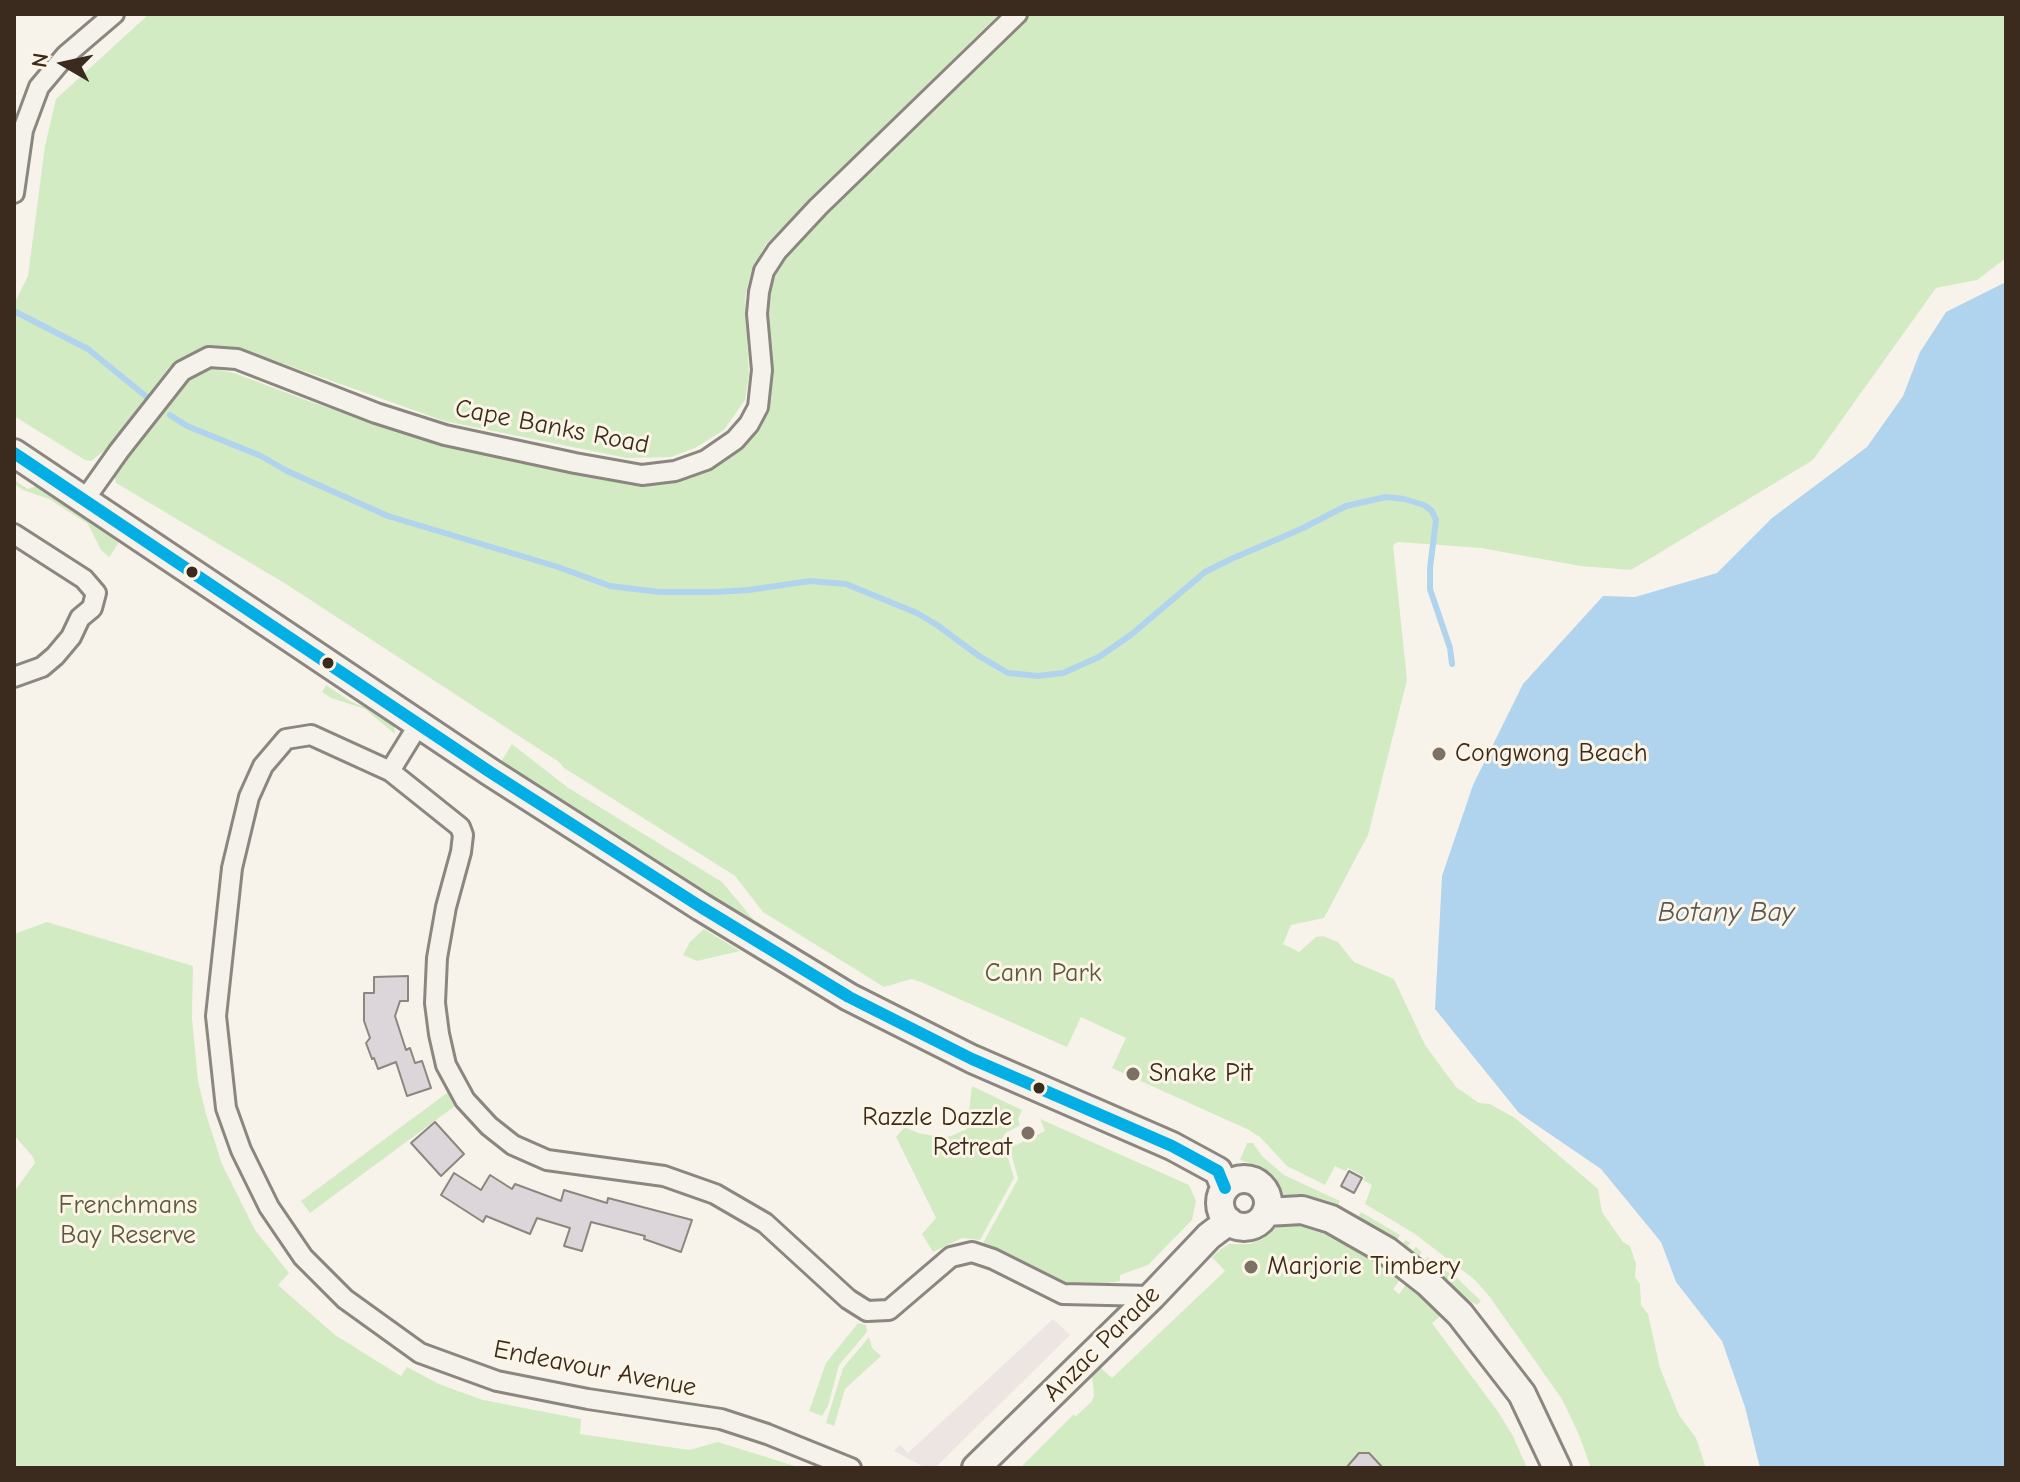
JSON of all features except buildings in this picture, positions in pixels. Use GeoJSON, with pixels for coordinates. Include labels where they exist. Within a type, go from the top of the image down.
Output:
{"type":"FeatureCollection","features":[{"type":"Feature","properties":{"kind":"main road"},"geometry":{"type":"LineString","coordinates":[[14,453],[635,865],[849,997],[972,1059],[1172,1146],[1218,1171],[1225,1188]]}},
{"type":"Feature","properties":{"kind":"main road"},"geometry":{"type":"LineString","coordinates":[[1237,1179],[1256,1182],[1266,1193],[1266,1212],[1260,1221],[1250,1226],[1239,1226],[1229,1221],[1220,1205],[1225,1188],[1237,1179]]}},
{"type":"Feature","properties":{"kind":"main road"},"geometry":{"type":"LineString","coordinates":[[1266,1212],[1307,1211],[1347,1226],[1387,1251],[1449,1301],[1522,1394],[1557,1468]]}},
{"type":"Feature","properties":{"kind":"main road","name":"Anzac Parade"},"geometry":{"type":"LineString","coordinates":[[976,1468],[1209,1236],[1229,1221]]}},
{"type":"Feature","properties":{"kind":"street"},"geometry":{"type":"LineString","coordinates":[[14,193],[23,130],[39,87],[66,55],[114,14]]}},
{"type":"Feature","properties":{"kind":"street","name":"Cape Banks Road"},"geometry":{"type":"LineString","coordinates":[[85,499],[182,371],[209,357],[237,359],[376,413],[445,435],[575,463],[642,475],[675,471],[706,460],[735,440],[758,407],[762,370],[757,314],[759,292],[764,271],[777,251],[818,207],[1017,14]]}},
{"type":"Feature","properties":{"kind":"street"},"geometry":{"type":"LineString","coordinates":[[14,534],[84,579],[96,593],[92,608],[80,618],[71,637],[55,656],[42,667],[14,677]]}},
{"type":"Feature","properties":{"kind":"street"},"geometry":{"type":"LineString","coordinates":[[390,771],[419,724]]}},
{"type":"Feature","properties":{"kind":"street","name":"Endeavour Avenue"},"geometry":{"type":"LineString","coordinates":[[851,1468],[721,1419],[588,1399],[497,1381],[420,1353],[345,1299],[303,1257],[269,1207],[241,1150],[226,1108],[216,1016],[232,868],[249,797],[263,766],[286,739],[311,735],[390,771],[455,821],[463,835],[437,958],[435,988],[439,1034],[446,1065],[465,1100],[489,1126],[513,1145],[547,1160],[664,1176],[715,1194],[765,1223],[848,1299],[867,1311],[889,1310],[942,1264],[964,1252],[981,1254],[1063,1294],[1152,1296]]}},
{"type":"Feature","properties":{"kind":"shaded area"},"geometry":{"type":"Polygon","coordinates":[[[1053,1319],[1070,1335],[935,1468],[926,1468],[894,1451],[900,1445],[908,1453],[1053,1319]]]}},
{"type":"Feature","properties":{"kind":"green space"},"geometry":{"type":"Polygon","coordinates":[[[149,14],[999,14],[766,244],[751,272],[745,298],[749,374],[745,400],[724,430],[695,448],[671,457],[627,458],[444,421],[245,350],[217,346],[204,348],[169,367],[108,448],[91,461],[14,416],[14,304],[28,276],[45,146],[56,99],[149,14]]]}},
{"type":"Feature","properties":{"kind":"green space","name":"Cann Park"},"geometry":{"type":"Polygon","coordinates":[[[1029,14],[2006,14],[2006,258],[1977,280],[1936,288],[1813,460],[1631,570],[1580,566],[1481,548],[1398,542],[1393,545],[1407,680],[1368,835],[1324,918],[1291,925],[1283,944],[1299,952],[1316,937],[1323,936],[1338,942],[1354,962],[1394,979],[1425,1045],[1456,1087],[1479,1103],[1490,1104],[1515,1118],[1598,1189],[1602,1212],[1623,1242],[1630,1246],[1636,1264],[1635,1277],[1640,1284],[1641,1305],[1648,1314],[1660,1368],[1679,1415],[1696,1438],[1706,1468],[1591,1468],[1562,1399],[1489,1296],[1475,1280],[1415,1234],[1365,1204],[1372,1185],[1363,1180],[1365,1177],[1348,1168],[1345,1171],[1335,1166],[1325,1185],[1287,1166],[1260,1137],[1249,1130],[1112,1068],[1126,1038],[1081,1017],[1067,1047],[921,982],[911,979],[884,987],[763,912],[735,876],[564,768],[286,584],[116,483],[114,475],[184,381],[208,368],[234,373],[427,440],[635,483],[681,480],[710,468],[743,443],[769,384],[767,296],[773,274],[786,252],[1029,14]]]}},
{"type":"Feature","properties":{"kind":"green space"},"geometry":{"type":"Polygon","coordinates":[[[14,480],[28,489],[37,486],[119,542],[110,556],[101,550],[88,524],[49,499],[23,490],[14,484],[14,480]]]}},
{"type":"Feature","properties":{"kind":"green space"},"geometry":{"type":"Polygon","coordinates":[[[326,685],[350,701],[388,717],[394,724],[395,734],[365,709],[322,692],[326,685]]]}},
{"type":"Feature","properties":{"kind":"green space"},"geometry":{"type":"Polygon","coordinates":[[[512,744],[567,787],[722,882],[753,919],[861,987],[858,990],[499,765],[512,744]]]}},
{"type":"Feature","properties":{"kind":"green space","name":"Frenchmans Bay Reserve"},"geometry":{"type":"Polygon","coordinates":[[[47,922],[193,966],[192,1018],[198,1081],[222,1164],[255,1230],[289,1273],[278,1285],[335,1335],[401,1376],[407,1367],[439,1384],[483,1400],[581,1419],[580,1434],[689,1450],[718,1442],[801,1468],[14,1468],[14,1192],[35,1163],[14,1135],[14,934],[47,922]]]}},
{"type":"Feature","properties":{"kind":"green space"},"geometry":{"type":"Polygon","coordinates":[[[704,929],[740,951],[697,961],[683,955],[690,942],[704,929]]]}},
{"type":"Feature","properties":{"kind":"green space"},"geometry":{"type":"Polygon","coordinates":[[[972,1086],[1022,1110],[1018,1119],[1020,1125],[1002,1138],[1014,1178],[980,1240],[962,1238],[933,1252],[922,1234],[936,1218],[896,1137],[905,1127],[940,1137],[967,1129],[972,1086]]]}},
{"type":"Feature","properties":{"kind":"green space"},"geometry":{"type":"Polygon","coordinates":[[[451,1090],[459,1103],[310,1213],[301,1201],[451,1090]]]}},
{"type":"Feature","properties":{"kind":"green space"},"geometry":{"type":"Polygon","coordinates":[[[1040,1119],[1189,1185],[1196,1201],[1192,1220],[1148,1265],[1120,1275],[1120,1281],[1090,1286],[1062,1284],[982,1245],[1018,1179],[1007,1137],[1010,1134],[1016,1145],[1045,1131],[1040,1119]]]}},
{"type":"Feature","properties":{"kind":"green space"},"geometry":{"type":"Polygon","coordinates":[[[1247,1143],[1253,1143],[1262,1156],[1284,1175],[1340,1201],[1334,1213],[1286,1201],[1273,1175],[1257,1165],[1240,1160],[1247,1143]]]}},
{"type":"Feature","properties":{"kind":"green space"},"geometry":{"type":"Polygon","coordinates":[[[1361,1212],[1400,1235],[1398,1239],[1403,1243],[1406,1240],[1413,1250],[1416,1247],[1422,1252],[1414,1262],[1355,1223],[1361,1212]]]}},
{"type":"Feature","properties":{"kind":"green space"},"geometry":{"type":"Polygon","coordinates":[[[1299,1217],[1406,1272],[1393,1289],[1399,1294],[1412,1277],[1447,1310],[1432,1323],[1499,1413],[1527,1468],[1020,1468],[1074,1414],[1075,1417],[1091,1402],[1094,1396],[1092,1375],[1100,1367],[1112,1378],[1225,1271],[1212,1257],[1229,1244],[1250,1244],[1261,1240],[1282,1223],[1299,1217]]]}},
{"type":"Feature","properties":{"kind":"green space"},"geometry":{"type":"Polygon","coordinates":[[[1428,1257],[1432,1260],[1430,1264],[1457,1278],[1481,1301],[1477,1305],[1437,1282],[1420,1266],[1428,1257]]]}},
{"type":"Feature","properties":{"kind":"green space"},"geometry":{"type":"Polygon","coordinates":[[[858,1323],[866,1325],[867,1332],[839,1365],[828,1406],[822,1416],[809,1411],[826,1363],[858,1323]]]}},
{"type":"Feature","properties":{"kind":"green space"},"geometry":{"type":"Polygon","coordinates":[[[869,1337],[872,1348],[881,1356],[845,1389],[834,1426],[826,1423],[843,1368],[869,1337]]]}},
{"type":"Feature","properties":{"kind":"water","name":"Botany Bay"},"geometry":{"type":"Polygon","coordinates":[[[2006,282],[2006,1468],[1760,1468],[1745,1407],[1722,1341],[1676,1282],[1661,1242],[1601,1169],[1519,1113],[1435,1009],[1442,876],[1473,785],[1523,684],[1603,596],[1635,597],[1717,573],[1772,518],[1867,447],[1903,396],[1920,352],[1946,312],[2006,282]]]}},
{"type":"Feature","properties":{"kind":"waterway"},"geometry":{"type":"LineString","coordinates":[[14,311],[88,349],[148,398]]}},
{"type":"Feature","properties":{"kind":"waterway"},"geometry":{"type":"LineString","coordinates":[[170,415],[187,426],[261,456],[287,471],[388,516],[558,567],[610,586],[659,592],[716,592],[810,581],[846,584],[917,613],[1008,673],[1038,676],[1063,673],[1099,657],[1132,634],[1205,572],[1229,560],[1346,506],[1386,497],[1404,499],[1424,505],[1432,511],[1436,520],[1430,589],[1450,648],[1452,664]]}},
{"type":"Feature","properties":{"kind":"transit line"},"geometry":{"type":"LineString","coordinates":[[14,453],[490,772],[849,997],[972,1059],[1172,1146],[1218,1171],[1225,1188]]}},
{"type":"Feature","properties":{"kind":"place","name":"Congwong Beach"},"geometry":{"type":"Point","coordinates":[1439,754]}},
{"type":"Feature","properties":{"kind":"place","name":"Snake Pit"},"geometry":{"type":"Point","coordinates":[1133,1074]}},
{"type":"Feature","properties":{"kind":"place","name":"Razzle Dazzle Retreat"},"geometry":{"type":"Point","coordinates":[1028,1133]}},
{"type":"Feature","properties":{"kind":"place","name":"Marjorie Timbery"},"geometry":{"type":"Point","coordinates":[1251,1267]}}]}
